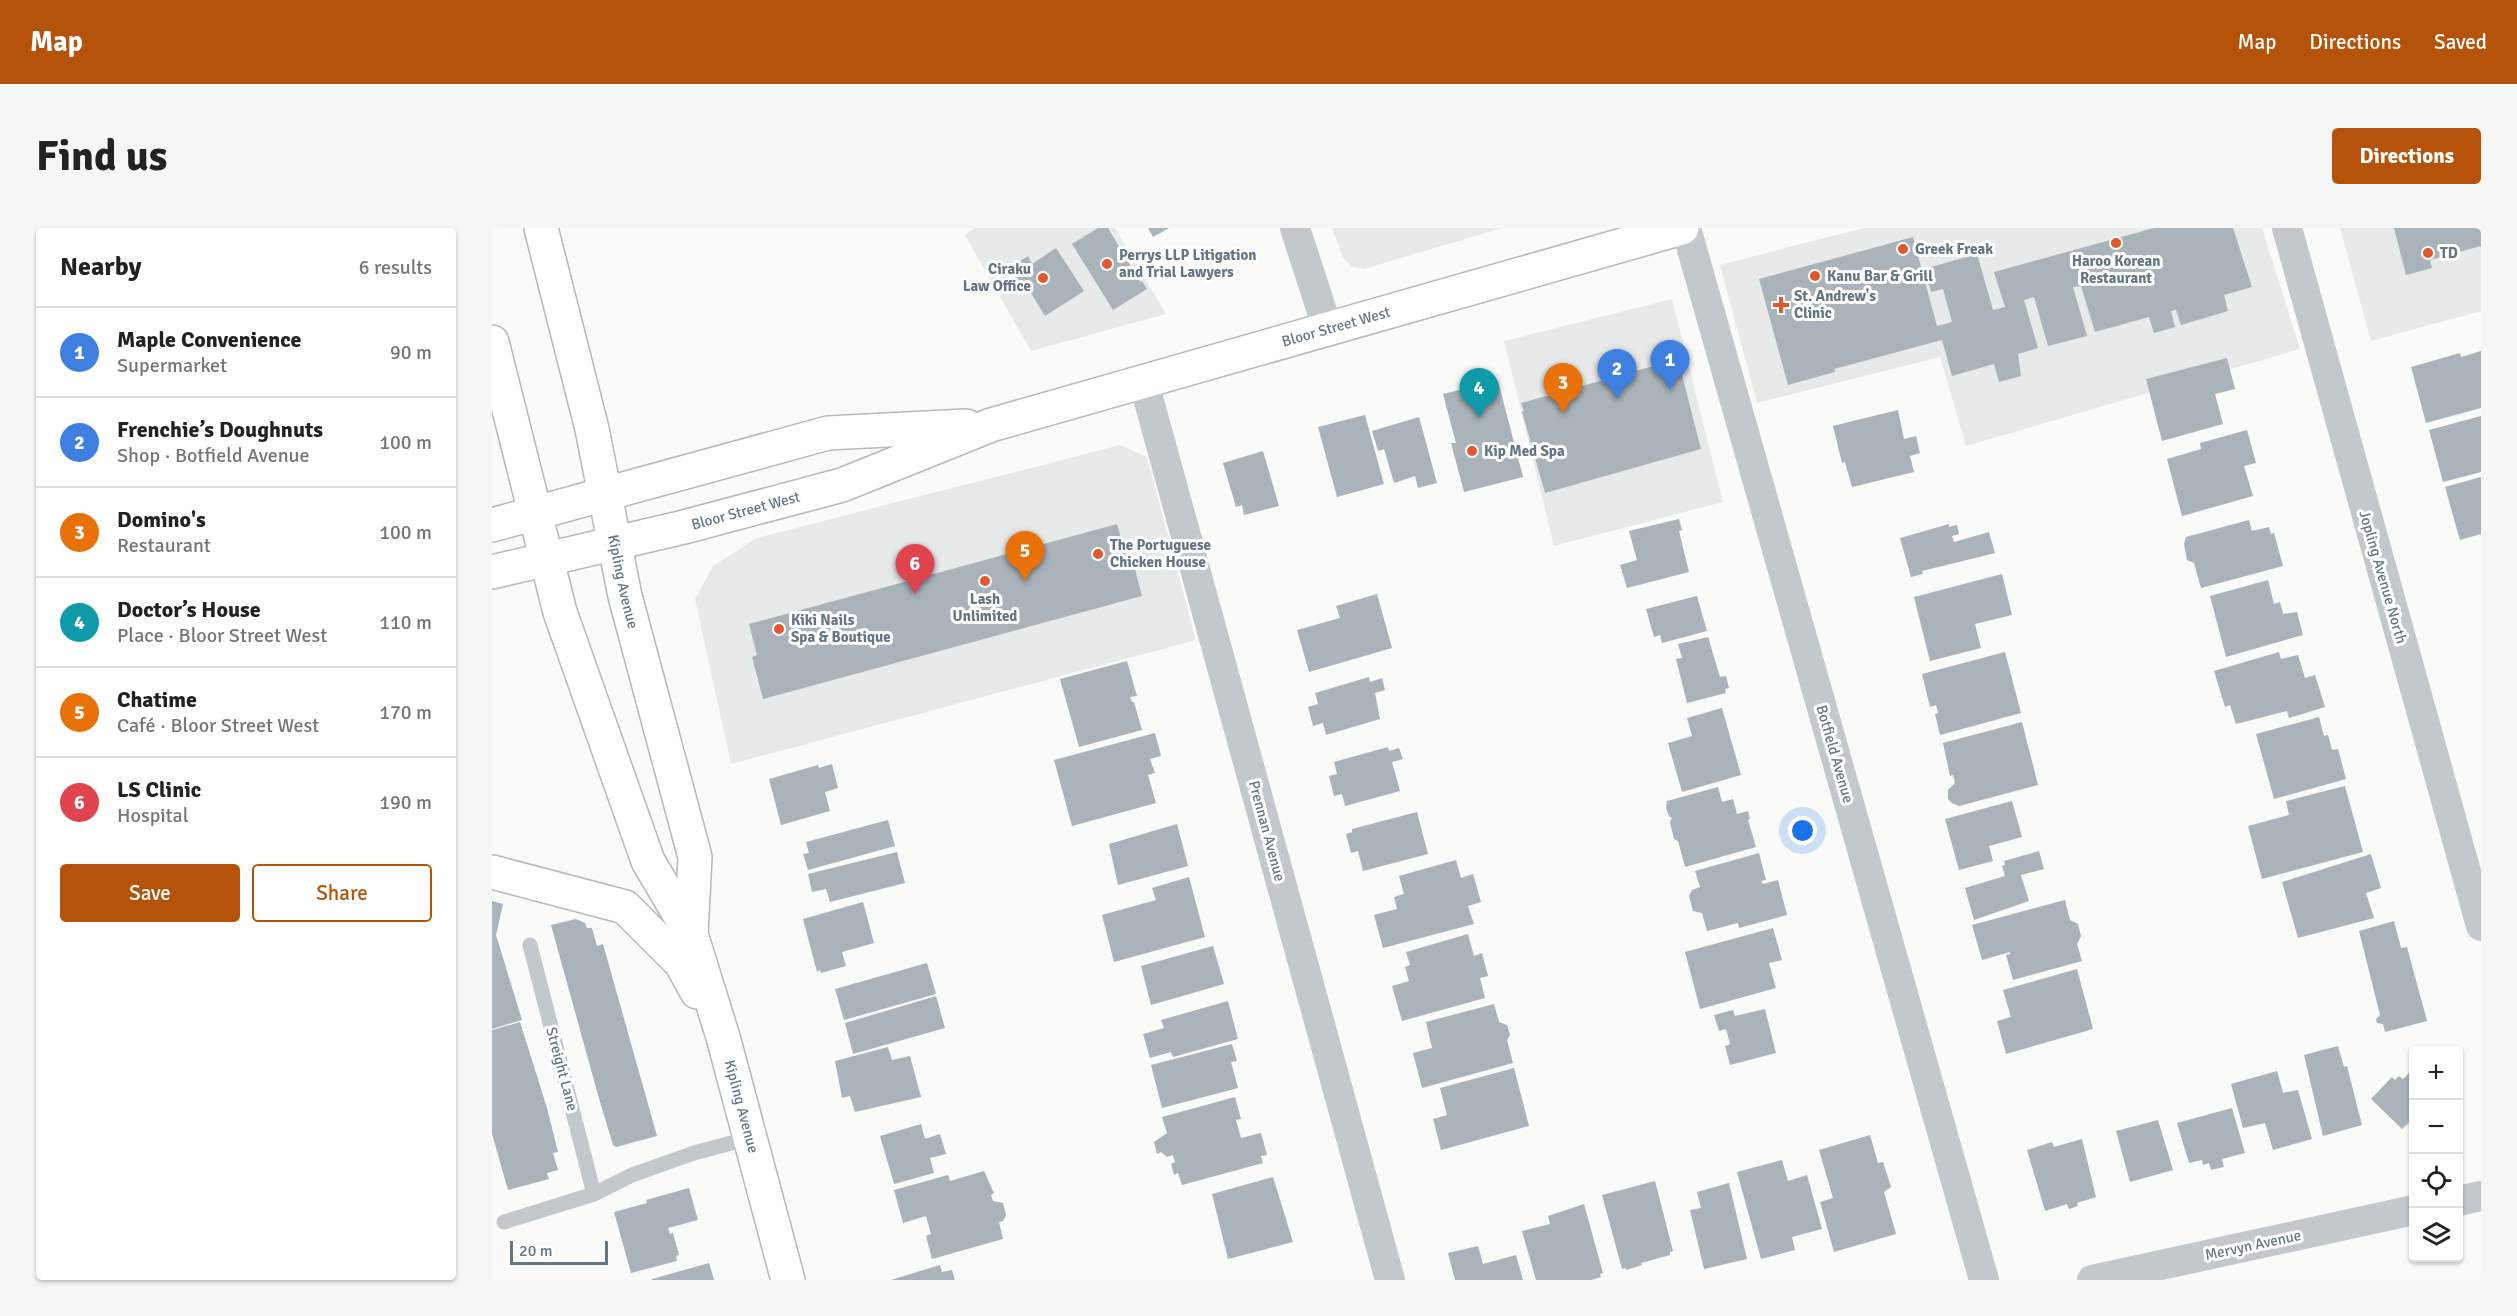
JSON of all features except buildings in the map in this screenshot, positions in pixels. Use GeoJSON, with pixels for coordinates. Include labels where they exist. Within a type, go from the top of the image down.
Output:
{"type":"FeatureCollection","features":[{"type":"Feature","properties":{"kind":"main road","name":"Kipling Avenue"},"geometry":{"type":"LineString","coordinates":[[541,228],[592,429],[625,596],[695,857],[691,934]]}},
{"type":"Feature","properties":{"kind":"main road","name":"Bloor Street West"},"geometry":{"type":"LineString","coordinates":[[492,572],[842,485],[991,425],[1682,228]]}},
{"type":"Feature","properties":{"kind":"main road","name":"Kipling Avenue"},"geometry":{"type":"LineString","coordinates":[[492,342],[560,612],[648,861],[691,934],[723,1037],[788,1280]]}},
{"type":"Feature","properties":{"kind":"main road","name":"Bloor Street West"},"geometry":{"type":"LineString","coordinates":[[492,525],[828,433],[991,425]]}},
{"type":"Feature","properties":{"kind":"main road"},"geometry":{"type":"LineString","coordinates":[[492,872],[587,895],[625,907],[681,963],[723,1037]]}},
{"type":"Feature","properties":{"kind":"street"},"geometry":{"type":"LineString","coordinates":[[1295,228],[1328,330]]}},
{"type":"Feature","properties":{"kind":"street","name":"Botfield Avenue"},"geometry":{"type":"LineString","coordinates":[[1686,228],[1984,1280]]}},
{"type":"Feature","properties":{"kind":"street","name":"Jopling Avenue North"},"geometry":{"type":"LineString","coordinates":[[2287,228],[2481,926]]}},
{"type":"Feature","properties":{"kind":"street","name":"Prennan Avenue"},"geometry":{"type":"LineString","coordinates":[[1143,383],[1390,1280]]}},
{"type":"Feature","properties":{"kind":"street"},"geometry":{"type":"LineString","coordinates":[[2463,1200],[2481,1196]]}},
{"type":"Feature","properties":{"kind":"street","name":"Mervyn Avenue"},"geometry":{"type":"LineString","coordinates":[[2092,1280],[2409,1211]]}},
{"type":"Feature","properties":{"kind":"lane","name":"Streight Lane"},"geometry":{"type":"LineString","coordinates":[[530,945],[594,1194]]}},
{"type":"Feature","properties":{"kind":"lane"},"geometry":{"type":"LineString","coordinates":[[504,1222],[594,1194],[632,1175],[694,1153],[750,1138]]}},
{"type":"Feature","properties":{"kind":"shaded area"},"geometry":{"type":"Polygon","coordinates":[[[975,228],[1115,228],[1166,314],[1031,351],[965,235],[975,228]]]}},
{"type":"Feature","properties":{"kind":"shaded area"},"geometry":{"type":"Polygon","coordinates":[[[1332,228],[1502,228],[1364,269],[1352,267],[1343,258],[1332,228]]]}},
{"type":"Feature","properties":{"kind":"shaded area"},"geometry":{"type":"Polygon","coordinates":[[[1864,228],[2262,228],[2300,349],[1966,446],[1940,357],[1757,403],[1720,265],[1864,228]]]}},
{"type":"Feature","properties":{"kind":"shaded area"},"geometry":{"type":"Polygon","coordinates":[[[2340,228],[2481,228],[2481,311],[2371,341],[2340,228]]]}},
{"type":"Feature","properties":{"kind":"shaded area"},"geometry":{"type":"Polygon","coordinates":[[[1672,299],[1723,502],[1554,546],[1504,341],[1672,299]]]}},
{"type":"Feature","properties":{"kind":"shaded area"},"geometry":{"type":"Polygon","coordinates":[[[1120,445],[1147,457],[1196,640],[731,764],[695,599],[713,566],[757,538],[1120,445]]]}},
{"type":"Feature","properties":{"kind":"place","name":"Haroo Korean Restaurant"},"geometry":{"type":"Point","coordinates":[2116,243]}},
{"type":"Feature","properties":{"kind":"place","name":"Greek Freak"},"geometry":{"type":"Point","coordinates":[1903,249]}},
{"type":"Feature","properties":{"kind":"place","name":"TD"},"geometry":{"type":"Point","coordinates":[2428,253]}},
{"type":"Feature","properties":{"kind":"place","name":"Perrys LLP Litigation and Trial Lawyers"},"geometry":{"type":"Point","coordinates":[1107,264]}},
{"type":"Feature","properties":{"kind":"place","name":"Kanu Bar & Grill"},"geometry":{"type":"Point","coordinates":[1815,276]}},
{"type":"Feature","properties":{"kind":"place","name":"Ciraku Law Office"},"geometry":{"type":"Point","coordinates":[1043,278]}},
{"type":"Feature","properties":{"kind":"place","name":"St. Andrew's Clinic"},"geometry":{"type":"Point","coordinates":[1781,305]}},
{"type":"Feature","properties":{"kind":"place","name":"Maple Convenience"},"geometry":{"type":"Point","coordinates":[1670,390]}},
{"type":"Feature","properties":{"kind":"place","name":"Frenchie’s Doughnuts"},"geometry":{"type":"Point","coordinates":[1617,399]}},
{"type":"Feature","properties":{"kind":"place","name":"Domino's"},"geometry":{"type":"Point","coordinates":[1563,413]}},
{"type":"Feature","properties":{"kind":"place","name":"Doctor’s House"},"geometry":{"type":"Point","coordinates":[1479,418]}},
{"type":"Feature","properties":{"kind":"place","name":"Kip Med Spa"},"geometry":{"type":"Point","coordinates":[1472,451]}},
{"type":"Feature","properties":{"kind":"place","name":"The Portuguese Chicken House"},"geometry":{"type":"Point","coordinates":[1098,554]}},
{"type":"Feature","properties":{"kind":"place","name":"Lash Unlimited"},"geometry":{"type":"Point","coordinates":[985,581]}},
{"type":"Feature","properties":{"kind":"place","name":"Chatime"},"geometry":{"type":"Point","coordinates":[1025,581]}},
{"type":"Feature","properties":{"kind":"place","name":"LS Clinic"},"geometry":{"type":"Point","coordinates":[915,594]}},
{"type":"Feature","properties":{"kind":"place","name":"Kiki Nails Spa & Boutique"},"geometry":{"type":"Point","coordinates":[779,629]}}]}
